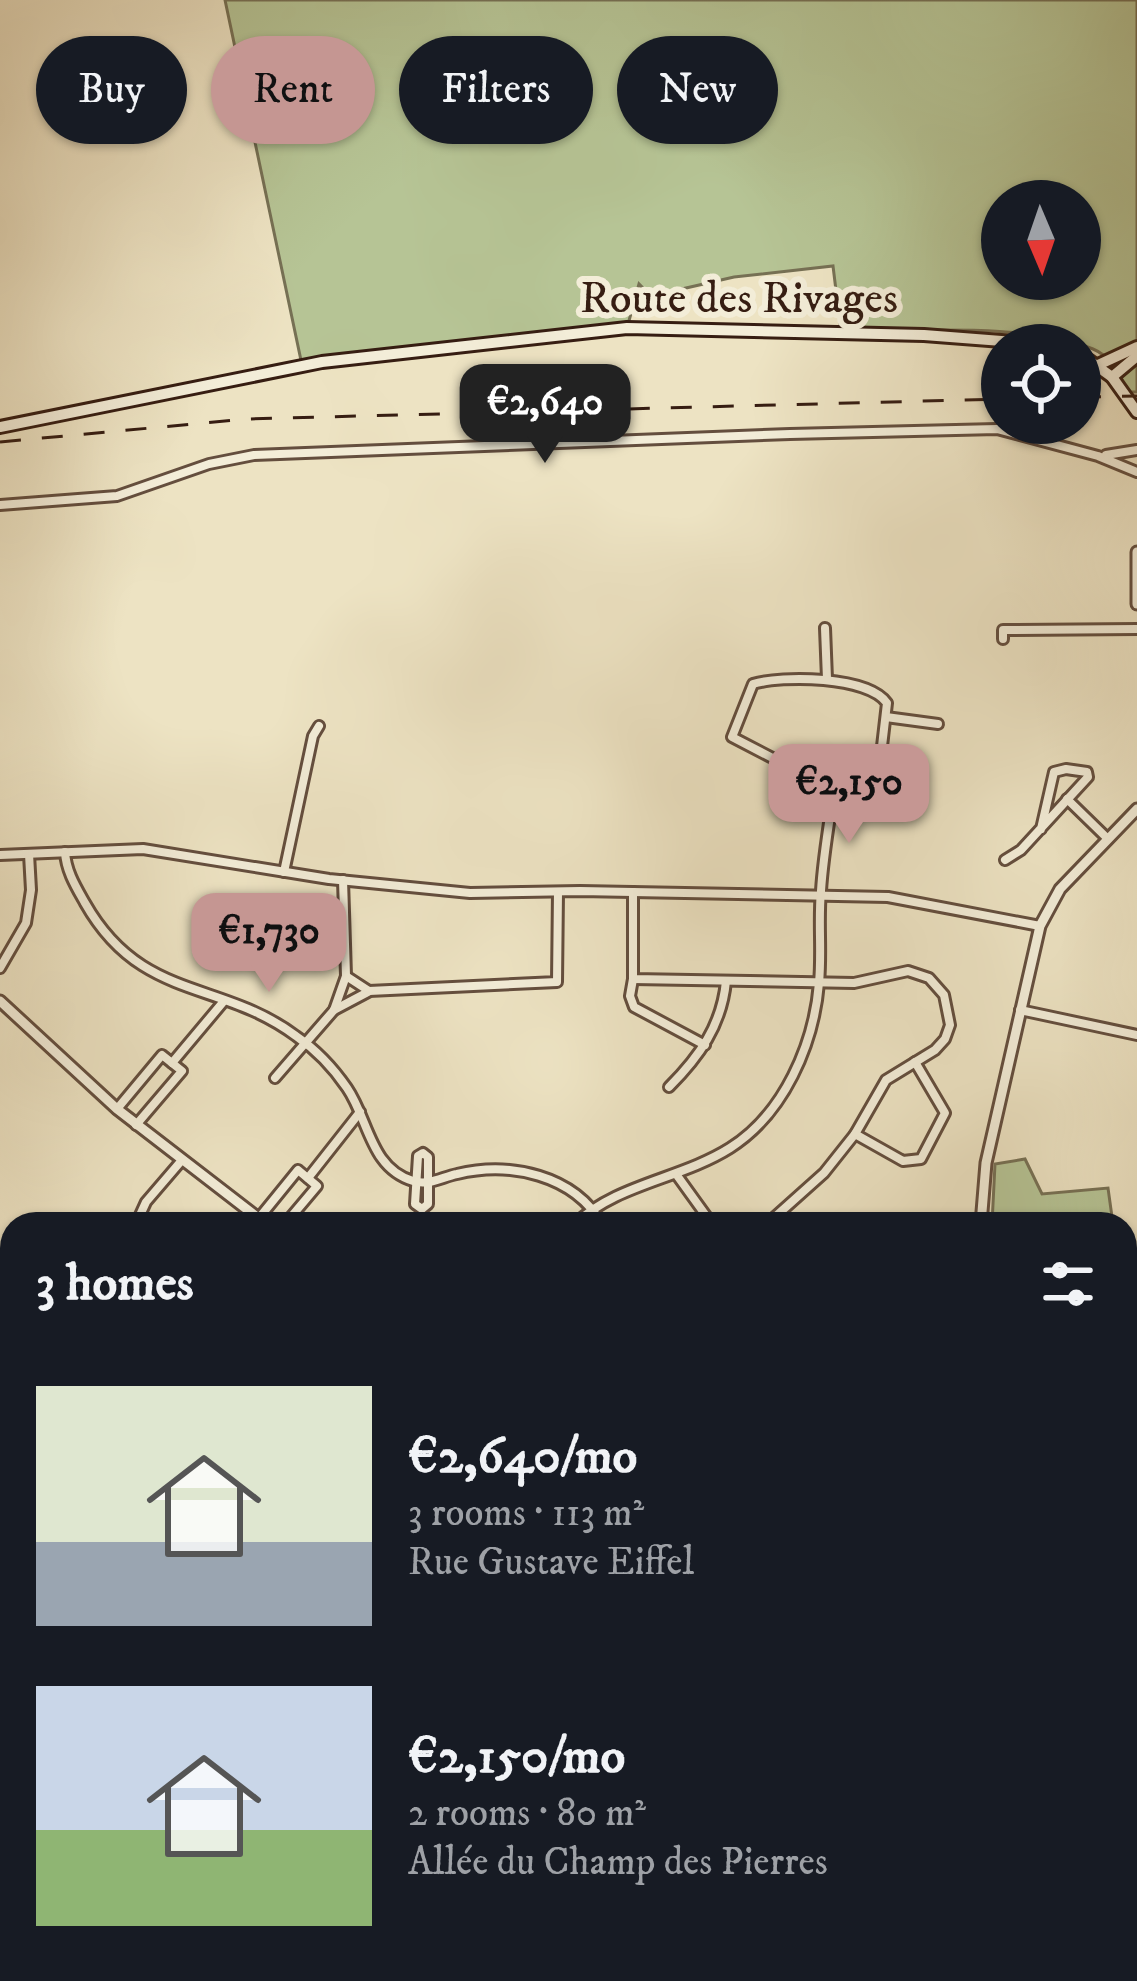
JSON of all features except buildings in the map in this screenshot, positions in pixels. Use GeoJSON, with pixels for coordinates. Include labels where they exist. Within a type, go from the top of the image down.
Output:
{"type":"FeatureCollection","features":[{"type":"Feature","properties":{"kind":"main road","name":"Route des Rivages"},"geometry":{"type":"LineString","coordinates":[[0,428],[322,362],[627,328],[981,339]]}},
{"type":"Feature","properties":{"kind":"main road"},"geometry":{"type":"LineString","coordinates":[[1101,363],[1137,351]]}},
{"type":"Feature","properties":{"kind":"main road"},"geometry":{"type":"LineString","coordinates":[[1112,376],[1137,351]]}},
{"type":"Feature","properties":{"kind":"main road"},"geometry":{"type":"LineString","coordinates":[[1101,367],[1137,412]]}},
{"type":"Feature","properties":{"kind":"street"},"geometry":{"type":"LineString","coordinates":[[0,505],[117,496],[236,458],[997,429],[1098,456],[1137,472]]}},
{"type":"Feature","properties":{"kind":"street"},"geometry":{"type":"LineString","coordinates":[[1098,456],[1137,450]]}},
{"type":"Feature","properties":{"kind":"street"},"geometry":{"type":"LineString","coordinates":[[1137,552],[1137,604]]}},
{"type":"Feature","properties":{"kind":"street"},"geometry":{"type":"LineString","coordinates":[[825,628],[827,680]]}},
{"type":"Feature","properties":{"kind":"street"},"geometry":{"type":"LineString","coordinates":[[1004,639],[1003,630],[1137,629]]}},
{"type":"Feature","properties":{"kind":"street"},"geometry":{"type":"LineString","coordinates":[[586,1212],[733,1146],[772,1108],[800,1060],[820,981],[820,895],[834,790],[880,755],[887,703],[879,693],[827,680],[753,683],[733,737],[834,790]]}},
{"type":"Feature","properties":{"kind":"street"},"geometry":{"type":"LineString","coordinates":[[886,717],[938,724]]}},
{"type":"Feature","properties":{"kind":"street"},"geometry":{"type":"LineString","coordinates":[[284,872],[319,726]]}},
{"type":"Feature","properties":{"kind":"street"},"geometry":{"type":"LineString","coordinates":[[1005,860],[1041,829],[1050,810],[1054,772],[1083,769],[1088,777],[1050,810]]}},
{"type":"Feature","properties":{"kind":"street"},"geometry":{"type":"LineString","coordinates":[[1067,799],[1108,839]]}},
{"type":"Feature","properties":{"kind":"street"},"geometry":{"type":"LineString","coordinates":[[982,1212],[986,1162],[1040,926],[1060,889],[1137,809]]}},
{"type":"Feature","properties":{"kind":"street"},"geometry":{"type":"LineString","coordinates":[[0,855],[143,849],[343,880],[470,893],[915,900],[1040,926]]}},
{"type":"Feature","properties":{"kind":"street"},"geometry":{"type":"LineString","coordinates":[[65,852],[88,909],[122,950],[176,985],[256,1012],[306,1043],[346,1086],[381,1159],[394,1172],[430,1183],[474,1170],[517,1171],[560,1183],[595,1212]]}},
{"type":"Feature","properties":{"kind":"street"},"geometry":{"type":"LineString","coordinates":[[0,968],[26,923],[32,890],[29,854]]}},
{"type":"Feature","properties":{"kind":"street"},"geometry":{"type":"LineString","coordinates":[[275,1078],[334,1010],[346,976],[343,880]]}},
{"type":"Feature","properties":{"kind":"street"},"geometry":{"type":"LineString","coordinates":[[334,1010],[369,991],[557,982],[558,892]]}},
{"type":"Feature","properties":{"kind":"street"},"geometry":{"type":"LineString","coordinates":[[633,892],[630,996],[634,1007],[705,1045]]}},
{"type":"Feature","properties":{"kind":"street"},"geometry":{"type":"LineString","coordinates":[[633,979],[869,982],[908,971],[929,978],[944,994],[950,1025],[935,1050],[886,1081],[855,1134],[824,1173],[780,1212]]}},
{"type":"Feature","properties":{"kind":"street"},"geometry":{"type":"LineString","coordinates":[[346,976],[369,991]]}},
{"type":"Feature","properties":{"kind":"street"},"geometry":{"type":"LineString","coordinates":[[669,1087],[705,1045],[724,1000],[726,981]]}},
{"type":"Feature","properties":{"kind":"street"},"geometry":{"type":"LineString","coordinates":[[0,1001],[117,1109],[250,1212]]}},
{"type":"Feature","properties":{"kind":"street"},"geometry":{"type":"LineString","coordinates":[[172,1063],[224,1001]]}},
{"type":"Feature","properties":{"kind":"street"},"geometry":{"type":"LineString","coordinates":[[1020,1010],[1137,1035]]}},
{"type":"Feature","properties":{"kind":"street"},"geometry":{"type":"LineString","coordinates":[[117,1109],[162,1055],[182,1071],[136,1125]]}},
{"type":"Feature","properties":{"kind":"street"},"geometry":{"type":"LineString","coordinates":[[855,1134],[903,1161],[921,1159],[945,1113],[915,1062]]}},
{"type":"Feature","properties":{"kind":"street"},"geometry":{"type":"LineString","coordinates":[[308,1178],[360,1112]]}},
{"type":"Feature","properties":{"kind":"street"},"geometry":{"type":"LineString","coordinates":[[423,1154],[428,1157],[430,1183],[428,1204],[422,1209],[416,1204],[415,1182],[418,1156],[423,1154]]}},
{"type":"Feature","properties":{"kind":"street"},"geometry":{"type":"LineString","coordinates":[[141,1212],[182,1160]]}},
{"type":"Feature","properties":{"kind":"street"},"geometry":{"type":"LineString","coordinates":[[268,1212],[298,1170],[317,1186],[295,1212]]}},
{"type":"Feature","properties":{"kind":"street"},"geometry":{"type":"LineString","coordinates":[[676,1174],[703,1212]]}},
{"type":"Feature","properties":{"kind":"green space"},"geometry":{"type":"Polygon","coordinates":[[[225,0],[1137,0],[1137,392],[1127,392],[1101,353],[1101,324],[841,331],[833,266],[734,277],[651,296],[639,284],[627,328],[302,365],[255,144],[375,144],[375,36],[233,36],[225,0]]]}},
{"type":"Feature","properties":{"kind":"green space"},"geometry":{"type":"Polygon","coordinates":[[[1025,1159],[1042,1194],[1108,1188],[1111,1212],[993,1212],[995,1164],[1025,1159]]]}},
{"type":"Feature","properties":{"kind":"railway"},"geometry":{"type":"LineString","coordinates":[[1101,397],[1137,396]]}},
{"type":"Feature","properties":{"kind":"railway"},"geometry":{"type":"LineString","coordinates":[[0,442],[247,419],[981,400]]}}]}
